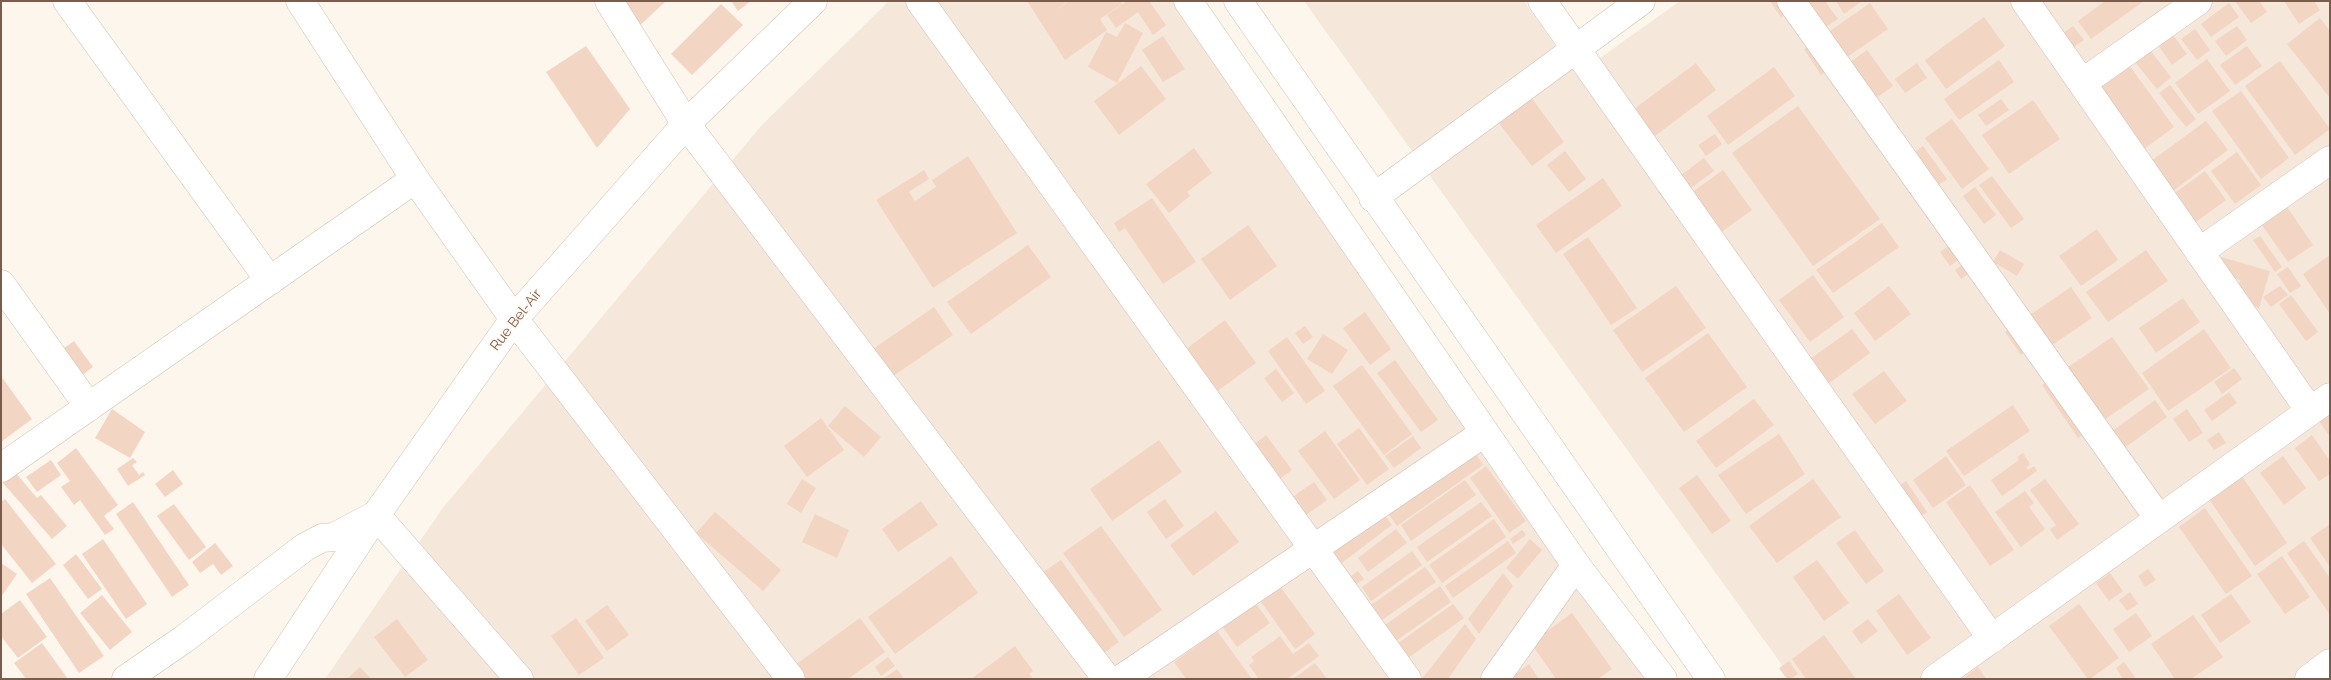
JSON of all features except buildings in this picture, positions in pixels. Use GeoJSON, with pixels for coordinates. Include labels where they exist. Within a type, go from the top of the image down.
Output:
{"type":"FeatureCollection","features":[{"type":"Feature","properties":{"kind":"street"},"geometry":{"type":"LineString","coordinates":[[67,1],[270,282]]}},
{"type":"Feature","properties":{"kind":"street"},"geometry":{"type":"LineString","coordinates":[[300,1],[415,179],[514,319],[791,679]]}},
{"type":"Feature","properties":{"kind":"street"},"geometry":{"type":"LineString","coordinates":[[609,1],[686,124],[1106,679]]}},
{"type":"Feature","properties":{"kind":"street","name":"Rue Bel-Air"},"geometry":{"type":"LineString","coordinates":[[268,679],[376,514],[514,319],[686,124],[813,1]]}},
{"type":"Feature","properties":{"kind":"street"},"geometry":{"type":"LineString","coordinates":[[920,1],[1407,679]]}},
{"type":"Feature","properties":{"kind":"street"},"geometry":{"type":"LineString","coordinates":[[1188,1],[1576,565],[1663,679]]}},
{"type":"Feature","properties":{"kind":"street"},"geometry":{"type":"LineString","coordinates":[[1238,1],[1711,679]]}},
{"type":"Feature","properties":{"kind":"street"},"geometry":{"type":"LineString","coordinates":[[1542,1],[1992,639]]}},
{"type":"Feature","properties":{"kind":"street"},"geometry":{"type":"LineString","coordinates":[[1374,198],[1641,1]]}},
{"type":"Feature","properties":{"kind":"street"},"geometry":{"type":"LineString","coordinates":[[1791,1],[2159,519]]}},
{"type":"Feature","properties":{"kind":"street"},"geometry":{"type":"LineString","coordinates":[[1936,679],[2320,404],[2199,252],[2025,1]]}},
{"type":"Feature","properties":{"kind":"street"},"geometry":{"type":"LineString","coordinates":[[2082,83],[2198,1]]}},
{"type":"Feature","properties":{"kind":"street"},"geometry":{"type":"LineString","coordinates":[[2199,252],[2330,160]]}},
{"type":"Feature","properties":{"kind":"street"},"geometry":{"type":"LineString","coordinates":[[1,468],[415,179]]}},
{"type":"Feature","properties":{"kind":"street"},"geometry":{"type":"LineString","coordinates":[[1,284],[89,407]]}},
{"type":"Feature","properties":{"kind":"street"},"geometry":{"type":"LineString","coordinates":[[1121,679],[1484,433]]}},
{"type":"Feature","properties":{"kind":"street"},"geometry":{"type":"LineString","coordinates":[[126,679],[184,639],[305,547],[322,538],[334,537],[376,514],[519,679]]}},
{"type":"Feature","properties":{"kind":"street"},"geometry":{"type":"LineString","coordinates":[[1495,679],[1576,565]]}},
{"type":"Feature","properties":{"kind":"street"},"geometry":{"type":"LineString","coordinates":[[2309,679],[2330,664]]}},
{"type":"Feature","properties":{"kind":"shaded area"},"geometry":{"type":"Polygon","coordinates":[[[889,1],[1183,1],[1661,679],[325,679],[442,509],[761,126],[889,1]]]}},
{"type":"Feature","properties":{"kind":"shaded area"},"geometry":{"type":"Polygon","coordinates":[[[1304,1],[1524,1],[1576,75],[1680,1],[2330,1],[2330,679],[1792,679],[1304,1]]]}}]}
